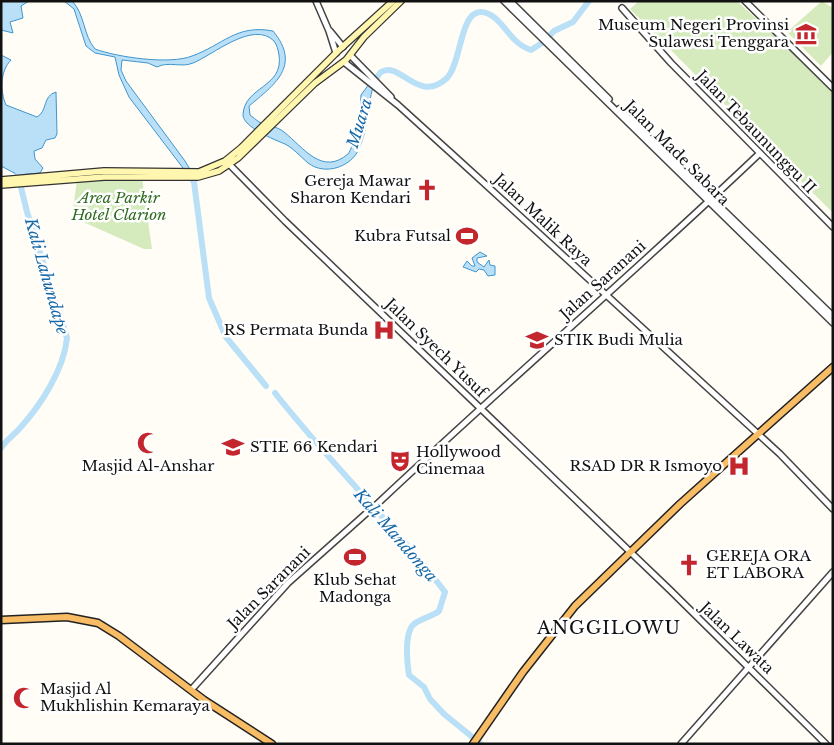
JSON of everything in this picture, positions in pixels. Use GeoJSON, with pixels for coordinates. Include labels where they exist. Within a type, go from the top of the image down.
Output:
{"type":"FeatureCollection","features":[{"type":"Feature","properties":{"kind":"highway"},"geometry":{"type":"LineString","coordinates":[[475,741],[562,621],[629,552],[833,367]]}},
{"type":"Feature","properties":{"kind":"highway"},"geometry":{"type":"LineString","coordinates":[[1,620],[67,617],[93,621],[119,636],[192,689],[204,700],[272,744]]}},
{"type":"Feature","properties":{"kind":"main road"},"geometry":{"type":"LineString","coordinates":[[1,180],[214,173],[228,163],[256,137],[336,53],[393,1]]}},
{"type":"Feature","properties":{"kind":"main road"},"geometry":{"type":"LineString","coordinates":[[273,120],[330,70],[344,62],[401,1]]}},
{"type":"Feature","properties":{"kind":"main road"},"geometry":{"type":"LineString","coordinates":[[344,46],[351,53]]}},
{"type":"Feature","properties":{"kind":"main road"},"geometry":{"type":"LineString","coordinates":[[336,53],[344,62]]}},
{"type":"Feature","properties":{"kind":"main road"},"geometry":{"type":"LineString","coordinates":[[1,185],[13,181]]}},
{"type":"Feature","properties":{"kind":"street"},"geometry":{"type":"LineString","coordinates":[[316,1],[336,53]]}},
{"type":"Feature","properties":{"kind":"street","name":"Jalan Made Sabara"},"geometry":{"type":"LineString","coordinates":[[504,1],[548,40],[634,126]]}},
{"type":"Feature","properties":{"kind":"street","name":"Jalan Made Sabara"},"geometry":{"type":"LineString","coordinates":[[510,1],[550,46],[711,201],[833,323]]}},
{"type":"Feature","properties":{"kind":"street"},"geometry":{"type":"LineString","coordinates":[[745,1],[832,85]]}},
{"type":"Feature","properties":{"kind":"street","name":"Jalan Tebaununggu II"},"geometry":{"type":"LineString","coordinates":[[622,8],[760,154],[833,227]]}},
{"type":"Feature","properties":{"kind":"street"},"geometry":{"type":"LineString","coordinates":[[329,31],[344,46]]}},
{"type":"Feature","properties":{"kind":"street"},"geometry":{"type":"LineString","coordinates":[[351,53],[368,78]]}},
{"type":"Feature","properties":{"kind":"street"},"geometry":{"type":"LineString","coordinates":[[344,62],[368,78]]}},
{"type":"Feature","properties":{"kind":"street","name":"Jalan Malik Raya"},"geometry":{"type":"LineString","coordinates":[[368,78],[759,434],[833,509]]}},
{"type":"Feature","properties":{"kind":"street","name":"Jalan Saranani"},"geometry":{"type":"LineString","coordinates":[[192,689],[288,583],[711,201],[760,154]]}},
{"type":"Feature","properties":{"kind":"street","name":"Jalan Syech Yusuf"},"geometry":{"type":"LineString","coordinates":[[228,163],[629,552]]}},
{"type":"Feature","properties":{"kind":"street","name":"Jalan Made Sabara"},"geometry":{"type":"LineString","coordinates":[[711,201],[833,316]]}},
{"type":"Feature","properties":{"kind":"street","name":"Jalan Lawata"},"geometry":{"type":"LineString","coordinates":[[629,552],[826,744]]}},
{"type":"Feature","properties":{"kind":"street"},"geometry":{"type":"LineString","coordinates":[[682,744],[833,572]]}},
{"type":"Feature","properties":{"kind":"green space"},"geometry":{"type":"Polygon","coordinates":[[[639,1],[737,1],[833,90],[833,213],[630,9],[639,1]]]}},
{"type":"Feature","properties":{"kind":"green space"},"geometry":{"type":"Polygon","coordinates":[[[822,1],[833,8],[833,52],[821,66],[787,32],[822,1]]]}},
{"type":"Feature","properties":{"kind":"green space","name":"Area Parkir Hotel Clarion"},"geometry":{"type":"Polygon","coordinates":[[[142,178],[152,249],[144,249],[72,217],[77,180],[142,178]]]}},
{"type":"Feature","properties":{"kind":"water"},"geometry":{"type":"Polygon","coordinates":[[[1,1],[29,1],[21,6],[23,18],[10,22],[13,33],[1,30],[1,1]]]}},
{"type":"Feature","properties":{"kind":"water","name":"Muara"},"geometry":{"type":"Polygon","coordinates":[[[64,1],[72,1],[76,6],[88,37],[95,49],[129,57],[157,60],[182,59],[239,33],[249,30],[273,31],[281,43],[285,55],[285,65],[275,82],[249,106],[250,115],[259,122],[281,130],[314,157],[330,162],[339,160],[348,154],[359,130],[361,95],[369,84],[373,87],[364,134],[359,149],[350,161],[344,165],[337,168],[322,169],[308,163],[294,150],[260,132],[244,120],[245,105],[256,92],[270,81],[276,74],[279,66],[277,46],[274,41],[265,36],[255,34],[244,37],[193,63],[184,65],[161,65],[157,67],[148,63],[122,60],[121,70],[126,81],[185,161],[191,171],[186,172],[129,97],[119,75],[115,57],[95,53],[86,46],[74,9],[64,1]]]}},
{"type":"Feature","properties":{"kind":"water"},"geometry":{"type":"Polygon","coordinates":[[[1,55],[11,60],[7,65],[2,81],[6,105],[37,117],[43,111],[49,97],[56,92],[57,134],[55,138],[46,140],[42,148],[34,151],[35,159],[43,168],[40,173],[18,175],[1,166],[1,55]]]}},
{"type":"Feature","properties":{"kind":"water"},"geometry":{"type":"Polygon","coordinates":[[[480,252],[487,256],[477,258],[477,262],[484,267],[489,260],[490,265],[495,266],[495,275],[488,276],[484,270],[479,269],[476,272],[463,267],[467,261],[472,266],[475,266],[472,258],[480,252]]]}},
{"type":"Feature","properties":{"kind":"waterway","name":"Muara"},"geometry":{"type":"LineString","coordinates":[[372,85],[381,72],[388,70],[418,85],[427,87],[437,85],[447,78],[452,71],[468,21],[473,15],[480,12],[491,15],[517,42],[531,50],[545,41],[554,31],[573,22],[589,1]]}},
{"type":"Feature","properties":{"kind":"waterway","name":"Kali Mandonga"},"geometry":{"type":"LineString","coordinates":[[188,173],[194,182],[209,298],[226,337],[266,386]]}},
{"type":"Feature","properties":{"kind":"waterway","name":"Kali Lahundape"},"geometry":{"type":"LineString","coordinates":[[1,448],[28,419],[43,398],[61,362],[67,338],[27,212],[18,175]]}},
{"type":"Feature","properties":{"kind":"waterway","name":"Kali Mandonga"},"geometry":{"type":"LineString","coordinates":[[275,393],[404,541],[445,592],[439,611],[417,622],[411,628],[407,640],[409,675],[424,687],[430,699],[444,714],[481,744]]}},
{"type":"Feature","properties":{"kind":"place","name":"Museum Negeri Provinsi Sulawesi Tenggara"},"geometry":{"type":"Point","coordinates":[806,34]}},
{"type":"Feature","properties":{"kind":"place","name":"Gereja Mawar Sharon Kendari"},"geometry":{"type":"Point","coordinates":[427,190]}},
{"type":"Feature","properties":{"kind":"place","name":"Kubra Futsal"},"geometry":{"type":"Point","coordinates":[467,236]}},
{"type":"Feature","properties":{"kind":"place","name":"RS Permata Bunda"},"geometry":{"type":"Point","coordinates":[384,330]}},
{"type":"Feature","properties":{"kind":"place","name":"STIK Budi Mulia"},"geometry":{"type":"Point","coordinates":[537,340]}},
{"type":"Feature","properties":{"kind":"place","name":"Masjid Al-Anshar"},"geometry":{"type":"Point","coordinates":[148,443]}},
{"type":"Feature","properties":{"kind":"place","name":"STIE 66 Kendari"},"geometry":{"type":"Point","coordinates":[233,447]}},
{"type":"Feature","properties":{"kind":"place","name":"Hollywood Cinemaa"},"geometry":{"type":"Point","coordinates":[400,461]}},
{"type":"Feature","properties":{"kind":"place","name":"RSAD DR R Ismoyo"},"geometry":{"type":"Point","coordinates":[739,466]}},
{"type":"Feature","properties":{"kind":"place","name":"Klub Sehat Madonga"},"geometry":{"type":"Point","coordinates":[355,557]}},
{"type":"Feature","properties":{"kind":"place","name":"GEREJA ORA ET LABORA"},"geometry":{"type":"Point","coordinates":[689,565]}},
{"type":"Feature","properties":{"kind":"place","name":"Masjid Al Mukhlishin Kemaraya"},"geometry":{"type":"Point","coordinates":[24,698]}},
{"type":"Feature","properties":{"kind":"district","name":"ANGGILOWU"},"geometry":{"type":"Point","coordinates":[609,628]}}]}
